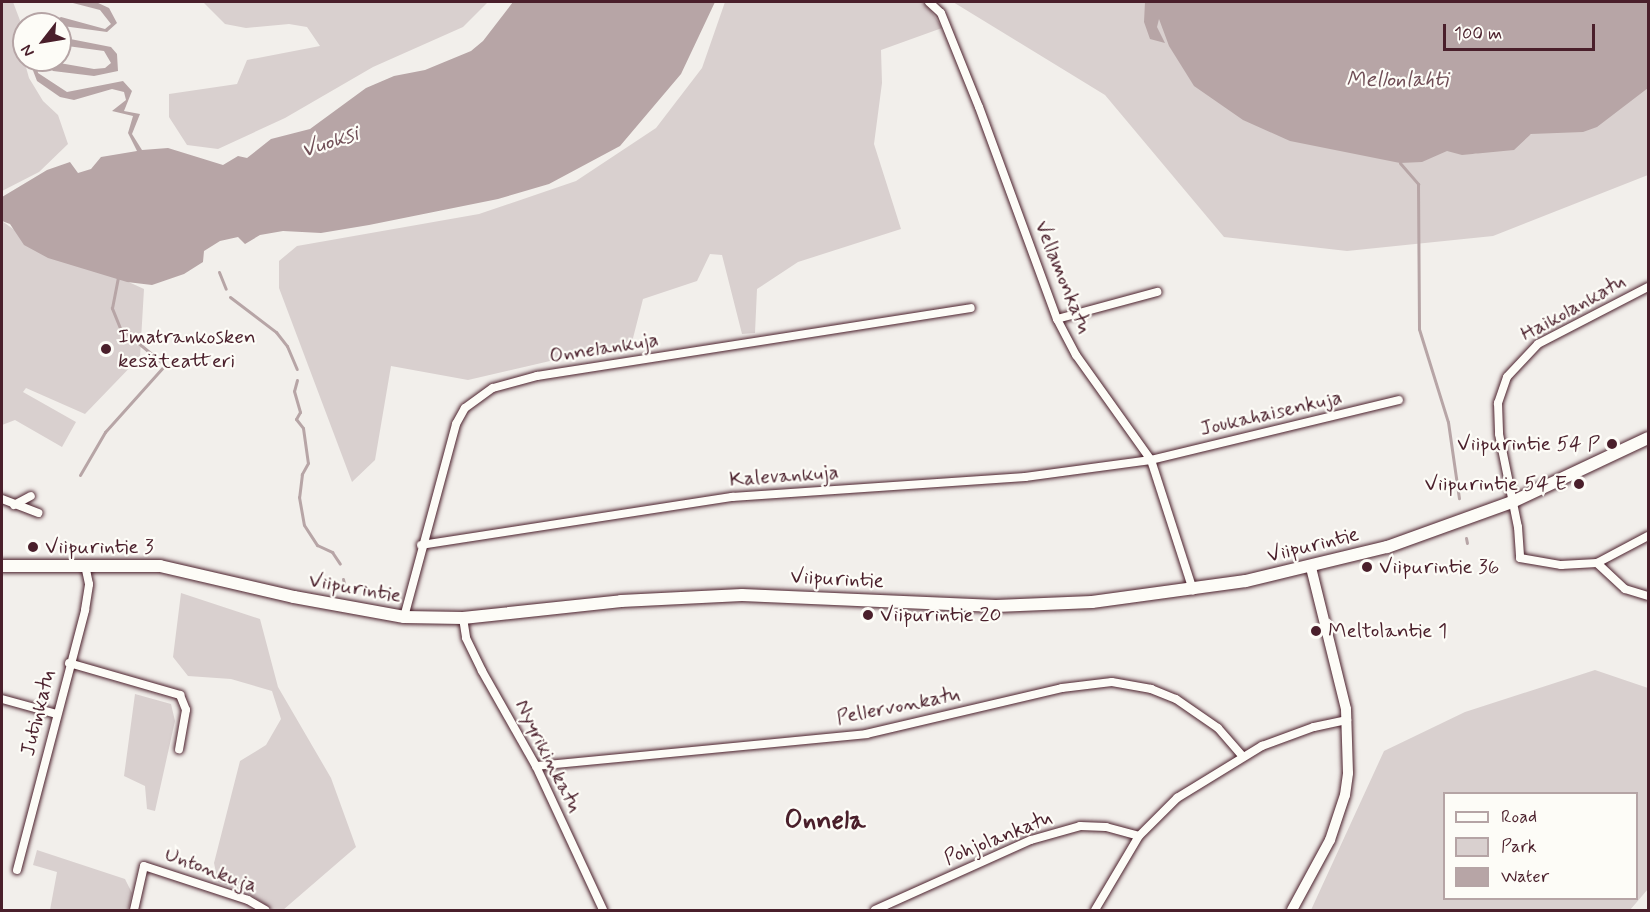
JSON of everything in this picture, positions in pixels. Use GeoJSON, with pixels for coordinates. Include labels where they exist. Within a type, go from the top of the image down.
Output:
{"type":"FeatureCollection","features":[{"type":"Feature","properties":{"kind":"main road","name":"Viipurintie"},"geometry":{"type":"LineString","coordinates":[[2,566],[160,566],[294,597],[404,617],[463,618],[621,601],[742,596],[996,606],[1103,601],[1193,590],[1311,568],[1387,547],[1512,502],[1648,438]]}},
{"type":"Feature","properties":{"kind":"street","name":"Vellamonkatu"},"geometry":{"type":"LineString","coordinates":[[929,2],[941,13],[979,107],[1057,319],[1076,355],[1151,460],[1193,590]]}},
{"type":"Feature","properties":{"kind":"street","name":"Haikolankatu"},"geometry":{"type":"LineString","coordinates":[[1597,563],[1562,565],[1520,558],[1499,424],[1498,404],[1507,377],[1538,344],[1648,287]]}},
{"type":"Feature","properties":{"kind":"street"},"geometry":{"type":"LineString","coordinates":[[1057,319],[1157,292]]}},
{"type":"Feature","properties":{"kind":"street","name":"Onnelankuja"},"geometry":{"type":"LineString","coordinates":[[404,617],[421,545],[456,424],[465,408],[493,388],[537,376],[971,308]]}},
{"type":"Feature","properties":{"kind":"street","name":"Joukahaisenkuja"},"geometry":{"type":"LineString","coordinates":[[1151,460],[1398,400]]}},
{"type":"Feature","properties":{"kind":"street","name":"Kalevankuja"},"geometry":{"type":"LineString","coordinates":[[421,545],[732,497],[1025,477],[1151,460]]}},
{"type":"Feature","properties":{"kind":"street"},"geometry":{"type":"LineString","coordinates":[[14,505],[31,496]]}},
{"type":"Feature","properties":{"kind":"street"},"geometry":{"type":"LineString","coordinates":[[2,499],[38,513]]}},
{"type":"Feature","properties":{"kind":"street"},"geometry":{"type":"LineString","coordinates":[[1648,536],[1597,563],[1625,589],[1648,596]]}},
{"type":"Feature","properties":{"kind":"street","name":"Jutinkatu"},"geometry":{"type":"LineString","coordinates":[[16,870],[69,663],[85,610],[88,584],[85,565]]}},
{"type":"Feature","properties":{"kind":"street"},"geometry":{"type":"LineString","coordinates":[[1292,910],[1330,840],[1346,795],[1347,720],[1311,568]]}},
{"type":"Feature","properties":{"kind":"street","name":"Nyyrikinkatu"},"geometry":{"type":"LineString","coordinates":[[463,618],[466,638],[536,766],[603,910]]}},
{"type":"Feature","properties":{"kind":"street"},"geometry":{"type":"LineString","coordinates":[[69,663],[180,695],[186,710],[179,749]]}},
{"type":"Feature","properties":{"kind":"street","name":"Pellervonkatu"},"geometry":{"type":"LineString","coordinates":[[536,766],[866,734],[1062,688],[1112,682],[1151,689],[1176,699],[1218,729],[1242,756]]}},
{"type":"Feature","properties":{"kind":"street"},"geometry":{"type":"LineString","coordinates":[[2,699],[57,714]]}},
{"type":"Feature","properties":{"kind":"street"},"geometry":{"type":"LineString","coordinates":[[1095,910],[1139,836],[1178,798],[1242,756],[1314,727],[1347,720]]}},
{"type":"Feature","properties":{"kind":"street","name":"Pohjolankatu"},"geometry":{"type":"LineString","coordinates":[[875,910],[1031,840],[1080,826],[1107,827],[1139,836]]}},
{"type":"Feature","properties":{"kind":"street","name":"Untonkuja"},"geometry":{"type":"LineString","coordinates":[[135,910],[144,866],[239,896],[265,910]]}},
{"type":"Feature","properties":{"kind":"green space"},"geometry":{"type":"Polygon","coordinates":[[[2,2],[13,2],[17,12],[12,12],[12,72],[27,72],[43,101],[58,115],[68,144],[39,172],[2,191],[2,2]]]}},
{"type":"Feature","properties":{"kind":"green space"},"geometry":{"type":"Polygon","coordinates":[[[203,2],[488,2],[463,27],[373,67],[285,118],[218,149],[187,145],[169,117],[169,94],[237,84],[247,60],[320,46],[307,27],[289,24],[246,28],[225,24],[203,2]]]}},
{"type":"Feature","properties":{"kind":"green space"},"geometry":{"type":"Polygon","coordinates":[[[725,2],[926,3],[942,28],[881,50],[882,83],[874,144],[901,229],[798,262],[757,289],[755,333],[742,334],[722,255],[710,254],[697,281],[643,299],[632,342],[468,380],[391,366],[375,460],[352,482],[279,288],[279,261],[297,246],[479,214],[576,181],[656,128],[702,68],[725,2]]]}},
{"type":"Feature","properties":{"kind":"green space"},"geometry":{"type":"Polygon","coordinates":[[[953,2],[1180,2],[1364,138],[1475,154],[1552,127],[1648,81],[1648,175],[1493,236],[1347,251],[1224,237],[1105,95],[953,2]]]}},
{"type":"Feature","properties":{"kind":"green space"},"geometry":{"type":"Polygon","coordinates":[[[2,221],[16,231],[144,289],[140,357],[85,414],[26,388],[23,392],[76,422],[62,447],[15,420],[2,425],[2,221]]]}},
{"type":"Feature","properties":{"kind":"green space"},"geometry":{"type":"Polygon","coordinates":[[[181,593],[260,619],[278,687],[331,778],[356,847],[283,910],[273,910],[248,893],[218,882],[214,863],[240,761],[266,745],[281,719],[272,691],[231,679],[188,676],[173,657],[181,593]]]}},
{"type":"Feature","properties":{"kind":"green space"},"geometry":{"type":"Polygon","coordinates":[[[1595,670],[1648,688],[1648,889],[1630,910],[1311,910],[1384,751],[1465,712],[1595,670]]]}},
{"type":"Feature","properties":{"kind":"green space"},"geometry":{"type":"Polygon","coordinates":[[[135,694],[171,704],[175,721],[155,811],[147,809],[145,786],[124,776],[135,694]]]}},
{"type":"Feature","properties":{"kind":"green space"},"geometry":{"type":"Polygon","coordinates":[[[37,850],[125,879],[132,893],[128,910],[50,910],[57,872],[33,865],[37,850]]]}},
{"type":"Feature","properties":{"kind":"water"},"geometry":{"type":"Polygon","coordinates":[[[69,2],[96,2],[109,8],[117,23],[107,32],[72,27],[72,20],[105,29],[111,24],[100,10],[69,2]]]}},
{"type":"Feature","properties":{"kind":"water","name":"Vuoksi"},"geometry":{"type":"Polygon","coordinates":[[[513,2],[715,2],[681,74],[620,146],[549,184],[498,199],[369,225],[321,233],[283,231],[260,235],[245,244],[238,237],[220,241],[204,251],[203,262],[184,274],[152,285],[127,282],[48,258],[24,245],[10,224],[2,221],[2,197],[47,170],[70,162],[78,173],[91,169],[101,157],[137,151],[128,133],[133,116],[112,111],[126,100],[124,92],[112,89],[74,100],[60,97],[37,81],[34,72],[38,72],[67,92],[123,81],[132,91],[124,111],[140,114],[132,134],[142,150],[168,148],[223,165],[238,156],[247,158],[271,139],[310,129],[366,88],[394,76],[425,70],[471,51],[483,41],[513,2]]]}},
{"type":"Feature","properties":{"kind":"water","name":"Mellonlahti"},"geometry":{"type":"Polygon","coordinates":[[[1145,2],[1648,2],[1648,88],[1597,127],[1583,132],[1531,134],[1514,150],[1462,155],[1447,151],[1422,162],[1400,163],[1290,141],[1243,120],[1194,86],[1169,46],[1159,19],[1157,27],[1165,43],[1150,39],[1144,22],[1145,2]]]}},
{"type":"Feature","properties":{"kind":"water"},"geometry":{"type":"Polygon","coordinates":[[[72,39],[111,47],[117,54],[118,71],[94,76],[61,72],[72,72],[72,65],[94,69],[105,68],[111,63],[104,51],[72,47],[72,39]]]}},
{"type":"Feature","properties":{"kind":"waterway"},"geometry":{"type":"LineString","coordinates":[[1400,163],[1418,184],[1419,329],[1448,422],[1459,498]]}},
{"type":"Feature","properties":{"kind":"waterway"},"geometry":{"type":"LineString","coordinates":[[219,272],[226,289]]}},
{"type":"Feature","properties":{"kind":"waterway"},"geometry":{"type":"LineString","coordinates":[[80,475],[105,432],[165,365],[120,328],[112,308],[118,276]]}},
{"type":"Feature","properties":{"kind":"waterway"},"geometry":{"type":"LineString","coordinates":[[230,297],[276,332],[287,346],[297,369]]}},
{"type":"Feature","properties":{"kind":"waterway"},"geometry":{"type":"LineString","coordinates":[[297,380],[294,391],[300,412],[296,419],[303,428],[308,463],[302,474],[299,497],[304,525],[317,545],[332,552],[340,564]]}},
{"type":"Feature","properties":{"kind":"waterway"},"geometry":{"type":"LineString","coordinates":[[1466,538],[1467,543]]}},
{"type":"Feature","properties":{"kind":"waterway"},"geometry":{"type":"LineString","coordinates":[[343,579],[346,592]]}},
{"type":"Feature","properties":{"kind":"place","name":"Imatrankosken kesäteatteri"},"geometry":{"type":"Point","coordinates":[106,349]}},
{"type":"Feature","properties":{"kind":"place","name":"Viipurintie 54 P"},"geometry":{"type":"Point","coordinates":[1612,444]}},
{"type":"Feature","properties":{"kind":"place","name":"Viipurintie 54 E"},"geometry":{"type":"Point","coordinates":[1579,484]}},
{"type":"Feature","properties":{"kind":"place","name":"Viipurintie 3"},"geometry":{"type":"Point","coordinates":[33,547]}},
{"type":"Feature","properties":{"kind":"place","name":"Viipurintie 36"},"geometry":{"type":"Point","coordinates":[1367,567]}},
{"type":"Feature","properties":{"kind":"place","name":"Viipurintie 20"},"geometry":{"type":"Point","coordinates":[868,615]}},
{"type":"Feature","properties":{"kind":"place","name":"Meltolantie 1"},"geometry":{"type":"Point","coordinates":[1316,631]}},
{"type":"Feature","properties":{"kind":"district","name":"Onnela"},"geometry":{"type":"Point","coordinates":[825,821]}}]}
